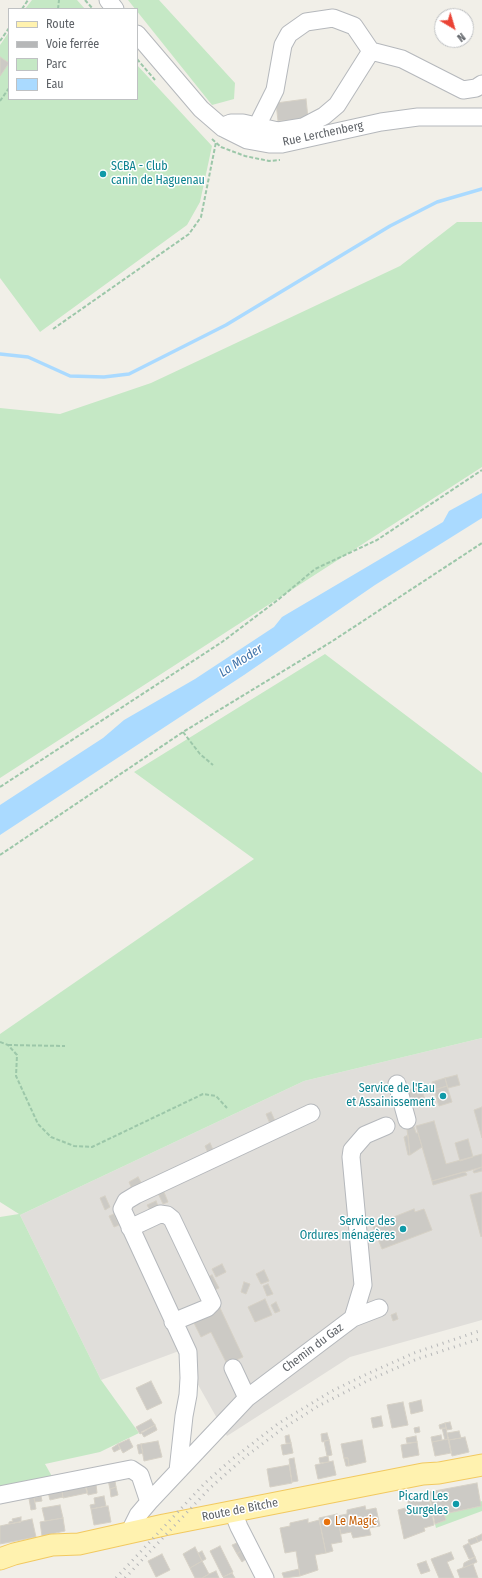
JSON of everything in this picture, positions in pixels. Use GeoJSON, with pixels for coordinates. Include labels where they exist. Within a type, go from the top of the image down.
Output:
{"type":"FeatureCollection","features":[{"type":"Feature","properties":{"kind":"main road","name":"Route de Bitche"},"geometry":{"type":"LineString","coordinates":[[0,1559],[14,1554],[52,1546],[79,1544],[423,1474],[439,1473],[482,1465]]}},
{"type":"Feature","properties":{"kind":"street"},"geometry":{"type":"LineString","coordinates":[[108,0],[114,8]]}},
{"type":"Feature","properties":{"kind":"street"},"geometry":{"type":"LineString","coordinates":[[257,126],[275,90],[283,45],[290,34],[306,22],[334,18],[354,26],[371,51],[402,59],[463,90],[476,88],[482,84]]}},
{"type":"Feature","properties":{"kind":"street","name":"Rue Lerchenberg"},"geometry":{"type":"LineString","coordinates":[[138,35],[201,109],[223,128],[247,140],[270,144],[282,144],[395,119],[434,116],[482,117]]}},
{"type":"Feature","properties":{"kind":"street"},"geometry":{"type":"LineString","coordinates":[[223,128],[231,123],[243,123],[278,131],[303,127],[324,116],[337,105],[371,51]]}},
{"type":"Feature","properties":{"kind":"street"},"geometry":{"type":"LineString","coordinates":[[397,1084],[406,1120]]}},
{"type":"Feature","properties":{"kind":"street"},"geometry":{"type":"LineString","coordinates":[[178,1471],[189,1378],[188,1352],[174,1325],[122,1209],[126,1201],[136,1195],[311,1113]]}},
{"type":"Feature","properties":{"kind":"street","name":"Chemin du Gaz"},"geometry":{"type":"LineString","coordinates":[[129,1533],[138,1515],[149,1502],[247,1398],[353,1318],[363,1285],[351,1157],[352,1150],[365,1135],[386,1126]]}},
{"type":"Feature","properties":{"kind":"street"},"geometry":{"type":"LineString","coordinates":[[130,1228],[160,1214],[167,1215],[172,1219],[212,1303],[207,1308],[174,1325]]}},
{"type":"Feature","properties":{"kind":"street"},"geometry":{"type":"LineString","coordinates":[[353,1318],[379,1308]]}},
{"type":"Feature","properties":{"kind":"street"},"geometry":{"type":"LineString","coordinates":[[233,1368],[247,1398]]}},
{"type":"Feature","properties":{"kind":"street"},"geometry":{"type":"LineString","coordinates":[[0,1495],[131,1469],[140,1474],[149,1502]]}},
{"type":"Feature","properties":{"kind":"street"},"geometry":{"type":"LineString","coordinates":[[233,1512],[238,1527],[265,1578]]}},
{"type":"Feature","properties":{"kind":"path"},"geometry":{"type":"LineString","coordinates":[[85,0],[92,8]]}},
{"type":"Feature","properties":{"kind":"path"},"geometry":{"type":"LineString","coordinates":[[0,41],[8,29]]}},
{"type":"Feature","properties":{"kind":"path"},"geometry":{"type":"LineString","coordinates":[[0,101],[8,89]]}},
{"type":"Feature","properties":{"kind":"path"},"geometry":{"type":"LineString","coordinates":[[54,329],[189,234],[202,216],[216,143],[223,128]]}},
{"type":"Feature","properties":{"kind":"path"},"geometry":{"type":"LineString","coordinates":[[0,787],[222,642],[279,599],[315,568],[376,540],[482,470]]}},
{"type":"Feature","properties":{"kind":"path"},"geometry":{"type":"LineString","coordinates":[[0,855],[183,732],[331,642],[482,543]]}},
{"type":"Feature","properties":{"kind":"path"},"geometry":{"type":"LineString","coordinates":[[183,732],[200,754],[213,765]]}},
{"type":"Feature","properties":{"kind":"path"},"geometry":{"type":"LineString","coordinates":[[0,1042],[8,1045],[65,1046]]}},
{"type":"Feature","properties":{"kind":"path"},"geometry":{"type":"LineString","coordinates":[[8,1045],[17,1055],[16,1076],[38,1124],[50,1137],[74,1146],[92,1147],[203,1094],[216,1096],[227,1108]]}},
{"type":"Feature","properties":{"kind":"shaded area"},"geometry":{"type":"Polygon","coordinates":[[[482,1038],[482,1320],[350,1357],[227,1436],[179,1351],[101,1380],[20,1215],[304,1081],[482,1038]]]}},
{"type":"Feature","properties":{"kind":"green space"},"geometry":{"type":"Polygon","coordinates":[[[32,0],[77,0],[84,8],[26,8],[32,0]]]}},
{"type":"Feature","properties":{"kind":"green space"},"geometry":{"type":"Polygon","coordinates":[[[128,0],[159,0],[235,83],[234,99],[212,105],[138,12],[138,8],[134,8],[128,0]]]}},
{"type":"Feature","properties":{"kind":"green space","name":"SCBA - Club canin de Haguenau"},"geometry":{"type":"Polygon","coordinates":[[[8,33],[8,100],[138,100],[138,66],[212,146],[200,202],[187,225],[40,332],[0,278],[0,45],[8,33]]]}},
{"type":"Feature","properties":{"kind":"green space"},"geometry":{"type":"Polygon","coordinates":[[[457,222],[482,222],[482,467],[0,778],[0,408],[60,414],[151,383],[400,266],[457,222]]]}},
{"type":"Feature","properties":{"kind":"green space"},"geometry":{"type":"Polygon","coordinates":[[[325,654],[482,773],[482,1038],[304,1081],[20,1215],[101,1380],[139,1433],[100,1452],[45,1464],[54,1480],[0,1490],[0,1217],[19,1214],[0,1202],[0,1034],[254,859],[134,772],[325,654]]]}},
{"type":"Feature","properties":{"kind":"green space"},"geometry":{"type":"Polygon","coordinates":[[[482,1501],[482,1511],[436,1528],[435,1524],[446,1520],[444,1514],[481,1506],[480,1502],[482,1501]]]}},
{"type":"Feature","properties":{"kind":"water","name":"La Moder"},"geometry":{"type":"Polygon","coordinates":[[[482,493],[482,518],[375,585],[244,675],[0,835],[0,805],[103,738],[124,720],[195,679],[274,627],[282,617],[443,522],[449,511],[482,493]]]}},
{"type":"Feature","properties":{"kind":"building"},"geometry":{"type":"Polygon","coordinates":[[[0,57],[8,62],[8,64],[0,76],[0,57]]]}},
{"type":"Feature","properties":{"kind":"building"},"geometry":{"type":"Polygon","coordinates":[[[306,99],[308,118],[278,121],[276,103],[306,99]]]}},
{"type":"Feature","properties":{"kind":"building"},"geometry":{"type":"Polygon","coordinates":[[[457,1075],[460,1085],[448,1088],[445,1078],[457,1075]]]}},
{"type":"Feature","properties":{"kind":"building"},"geometry":{"type":"Polygon","coordinates":[[[445,1078],[447,1086],[434,1090],[432,1082],[445,1078]]]}},
{"type":"Feature","properties":{"kind":"building"},"geometry":{"type":"Polygon","coordinates":[[[421,1086],[426,1104],[412,1108],[407,1090],[421,1086]]]}},
{"type":"Feature","properties":{"kind":"building","name":"Service de l'Eau et Assainissement"},"geometry":{"type":"Polygon","coordinates":[[[447,1086],[452,1102],[439,1106],[434,1090],[447,1086]]]}},
{"type":"Feature","properties":{"kind":"building"},"geometry":{"type":"Polygon","coordinates":[[[482,1107],[482,1138],[474,1110],[482,1107]]]}},
{"type":"Feature","properties":{"kind":"building"},"geometry":{"type":"Polygon","coordinates":[[[271,1112],[276,1123],[271,1126],[266,1114],[271,1112]]]}},
{"type":"Feature","properties":{"kind":"building"},"geometry":{"type":"Polygon","coordinates":[[[434,1121],[446,1164],[482,1154],[482,1167],[432,1181],[416,1126],[434,1121]]]}},
{"type":"Feature","properties":{"kind":"building"},"geometry":{"type":"Polygon","coordinates":[[[414,1127],[416,1133],[418,1133],[422,1147],[410,1155],[407,1129],[414,1127]]]}},
{"type":"Feature","properties":{"kind":"building"},"geometry":{"type":"Polygon","coordinates":[[[408,1135],[410,1155],[408,1155],[404,1137],[408,1135]]]}},
{"type":"Feature","properties":{"kind":"building"},"geometry":{"type":"Polygon","coordinates":[[[468,1139],[473,1157],[460,1161],[455,1143],[468,1139]]]}},
{"type":"Feature","properties":{"kind":"building"},"geometry":{"type":"Polygon","coordinates":[[[210,1143],[214,1152],[209,1155],[205,1146],[210,1143]]]}},
{"type":"Feature","properties":{"kind":"building"},"geometry":{"type":"Polygon","coordinates":[[[482,1167],[482,1171],[474,1173],[473,1171],[482,1167]]]}},
{"type":"Feature","properties":{"kind":"building"},"geometry":{"type":"Polygon","coordinates":[[[463,1172],[467,1175],[433,1185],[432,1181],[463,1172]]]}},
{"type":"Feature","properties":{"kind":"building"},"geometry":{"type":"Polygon","coordinates":[[[138,1177],[142,1184],[132,1189],[129,1182],[138,1177]]]}},
{"type":"Feature","properties":{"kind":"building"},"geometry":{"type":"Polygon","coordinates":[[[163,1190],[168,1202],[163,1204],[158,1193],[163,1190]]]}},
{"type":"Feature","properties":{"kind":"building"},"geometry":{"type":"Polygon","coordinates":[[[482,1192],[482,1236],[481,1237],[470,1195],[482,1192]]]}},
{"type":"Feature","properties":{"kind":"building"},"geometry":{"type":"Polygon","coordinates":[[[105,1196],[110,1207],[105,1210],[100,1198],[105,1196]]]}},
{"type":"Feature","properties":{"kind":"building"},"geometry":{"type":"Polygon","coordinates":[[[156,1201],[158,1206],[150,1210],[147,1205],[156,1201]]]}},
{"type":"Feature","properties":{"kind":"building","name":"Service des Ordures ménagères"},"geometry":{"type":"Polygon","coordinates":[[[414,1209],[415,1212],[424,1209],[432,1230],[382,1249],[373,1227],[382,1224],[381,1222],[414,1209]]]}},
{"type":"Feature","properties":{"kind":"building"},"geometry":{"type":"Polygon","coordinates":[[[114,1214],[119,1225],[114,1227],[109,1216],[114,1214]]]}},
{"type":"Feature","properties":{"kind":"building"},"geometry":{"type":"Polygon","coordinates":[[[222,1264],[226,1272],[216,1277],[212,1269],[222,1264]]]}},
{"type":"Feature","properties":{"kind":"building"},"geometry":{"type":"Polygon","coordinates":[[[264,1270],[269,1281],[261,1284],[256,1274],[264,1270]]]}},
{"type":"Feature","properties":{"kind":"building"},"geometry":{"type":"Polygon","coordinates":[[[212,1275],[219,1288],[212,1291],[206,1278],[212,1275]]]}},
{"type":"Feature","properties":{"kind":"building"},"geometry":{"type":"Polygon","coordinates":[[[244,1282],[250,1284],[246,1294],[241,1292],[244,1282]]]}},
{"type":"Feature","properties":{"kind":"building"},"geometry":{"type":"Polygon","coordinates":[[[268,1284],[273,1294],[267,1296],[263,1286],[268,1284]]]}},
{"type":"Feature","properties":{"kind":"building"},"geometry":{"type":"Polygon","coordinates":[[[265,1299],[272,1315],[255,1322],[248,1307],[265,1299]]]}},
{"type":"Feature","properties":{"kind":"building"},"geometry":{"type":"Polygon","coordinates":[[[276,1302],[280,1311],[275,1313],[271,1305],[276,1302]]]}},
{"type":"Feature","properties":{"kind":"building"},"geometry":{"type":"Polygon","coordinates":[[[220,1308],[243,1357],[227,1364],[211,1332],[201,1337],[193,1321],[220,1308]]]}},
{"type":"Feature","properties":{"kind":"building"},"geometry":{"type":"Polygon","coordinates":[[[396,1313],[398,1319],[393,1321],[391,1315],[396,1313]]]}},
{"type":"Feature","properties":{"kind":"building"},"geometry":{"type":"Polygon","coordinates":[[[151,1381],[162,1403],[147,1410],[136,1388],[151,1381]]]}},
{"type":"Feature","properties":{"kind":"building"},"geometry":{"type":"Polygon","coordinates":[[[421,1400],[423,1411],[411,1414],[409,1403],[421,1400]]]}},
{"type":"Feature","properties":{"kind":"building"},"geometry":{"type":"Polygon","coordinates":[[[403,1402],[408,1425],[392,1428],[387,1405],[403,1402]]]}},
{"type":"Feature","properties":{"kind":"building"},"geometry":{"type":"Polygon","coordinates":[[[381,1416],[383,1426],[373,1428],[371,1418],[381,1416]]]}},
{"type":"Feature","properties":{"kind":"building"},"geometry":{"type":"Polygon","coordinates":[[[151,1419],[155,1425],[140,1434],[136,1427],[151,1419]]]}},
{"type":"Feature","properties":{"kind":"building"},"geometry":{"type":"Polygon","coordinates":[[[450,1422],[452,1429],[447,1430],[445,1423],[450,1422]]]}},
{"type":"Feature","properties":{"kind":"building"},"geometry":{"type":"Polygon","coordinates":[[[445,1423],[446,1428],[440,1429],[439,1425],[445,1423]]]}},
{"type":"Feature","properties":{"kind":"building"},"geometry":{"type":"Polygon","coordinates":[[[155,1425],[157,1430],[144,1437],[141,1432],[155,1425]]]}},
{"type":"Feature","properties":{"kind":"building"},"geometry":{"type":"Polygon","coordinates":[[[419,1427],[420,1432],[415,1433],[414,1428],[419,1427]]]}},
{"type":"Feature","properties":{"kind":"building"},"geometry":{"type":"Polygon","coordinates":[[[442,1428],[446,1428],[448,1439],[445,1440],[442,1428]]]}},
{"type":"Feature","properties":{"kind":"building"},"geometry":{"type":"Polygon","coordinates":[[[459,1431],[461,1438],[449,1440],[447,1433],[459,1431]]]}},
{"type":"Feature","properties":{"kind":"building"},"geometry":{"type":"Polygon","coordinates":[[[327,1433],[329,1440],[322,1442],[321,1434],[327,1433]]]}},
{"type":"Feature","properties":{"kind":"building"},"geometry":{"type":"Polygon","coordinates":[[[289,1435],[291,1443],[286,1443],[285,1436],[289,1435]]]}},
{"type":"Feature","properties":{"kind":"building"},"geometry":{"type":"Polygon","coordinates":[[[441,1435],[442,1440],[432,1442],[431,1437],[441,1435]]]}},
{"type":"Feature","properties":{"kind":"building"},"geometry":{"type":"Polygon","coordinates":[[[416,1436],[417,1442],[407,1443],[406,1438],[416,1436]]]}},
{"type":"Feature","properties":{"kind":"building"},"geometry":{"type":"Polygon","coordinates":[[[465,1437],[469,1452],[452,1456],[449,1440],[465,1437]]]}},
{"type":"Feature","properties":{"kind":"building"},"geometry":{"type":"Polygon","coordinates":[[[129,1439],[133,1447],[123,1453],[118,1444],[129,1439]]]}},
{"type":"Feature","properties":{"kind":"building"},"geometry":{"type":"Polygon","coordinates":[[[448,1439],[451,1453],[435,1456],[432,1442],[448,1439]]]}},
{"type":"Feature","properties":{"kind":"building"},"geometry":{"type":"Polygon","coordinates":[[[329,1440],[332,1455],[327,1456],[324,1441],[329,1440]]]}},
{"type":"Feature","properties":{"kind":"building"},"geometry":{"type":"Polygon","coordinates":[[[362,1440],[366,1462],[349,1466],[348,1458],[344,1458],[341,1444],[362,1440]]]}},
{"type":"Feature","properties":{"kind":"building"},"geometry":{"type":"Polygon","coordinates":[[[158,1441],[162,1457],[144,1461],[141,1444],[158,1441]]]}},
{"type":"Feature","properties":{"kind":"building"},"geometry":{"type":"Polygon","coordinates":[[[417,1442],[419,1455],[403,1458],[401,1445],[417,1442]]]}},
{"type":"Feature","properties":{"kind":"building"},"geometry":{"type":"Polygon","coordinates":[[[291,1443],[293,1453],[283,1455],[281,1445],[291,1443]]]}},
{"type":"Feature","properties":{"kind":"building"},"geometry":{"type":"Polygon","coordinates":[[[118,1444],[120,1449],[114,1452],[112,1448],[118,1444]]]}},
{"type":"Feature","properties":{"kind":"building"},"geometry":{"type":"Polygon","coordinates":[[[141,1444],[143,1453],[139,1454],[137,1445],[141,1444]]]}},
{"type":"Feature","properties":{"kind":"building"},"geometry":{"type":"Polygon","coordinates":[[[328,1456],[329,1462],[320,1463],[319,1458],[328,1456]]]}},
{"type":"Feature","properties":{"kind":"building"},"geometry":{"type":"Polygon","coordinates":[[[294,1458],[298,1481],[292,1482],[289,1459],[294,1458]]]}},
{"type":"Feature","properties":{"kind":"building"},"geometry":{"type":"Polygon","coordinates":[[[344,1458],[348,1458],[349,1466],[346,1466],[344,1458]]]}},
{"type":"Feature","properties":{"kind":"building"},"geometry":{"type":"Polygon","coordinates":[[[333,1461],[336,1475],[318,1479],[315,1465],[333,1461]]]}},
{"type":"Feature","properties":{"kind":"building"},"geometry":{"type":"Polygon","coordinates":[[[289,1465],[292,1483],[270,1487],[267,1469],[289,1465]]]}},
{"type":"Feature","properties":{"kind":"building"},"geometry":{"type":"Polygon","coordinates":[[[114,1475],[116,1487],[110,1489],[107,1476],[114,1475]]]}},
{"type":"Feature","properties":{"kind":"building"},"geometry":{"type":"Polygon","coordinates":[[[84,1481],[87,1493],[63,1498],[61,1486],[84,1481]]]}},
{"type":"Feature","properties":{"kind":"building","name":"Picard Les Surgeles"},"geometry":{"type":"Polygon","coordinates":[[[477,1483],[481,1506],[444,1514],[446,1520],[435,1524],[429,1492],[477,1483]]]}},
{"type":"Feature","properties":{"kind":"building"},"geometry":{"type":"Polygon","coordinates":[[[96,1484],[97,1493],[88,1495],[86,1485],[96,1484]]]}},
{"type":"Feature","properties":{"kind":"building"},"geometry":{"type":"Polygon","coordinates":[[[61,1486],[63,1497],[50,1500],[47,1488],[61,1486]]]}},
{"type":"Feature","properties":{"kind":"building"},"geometry":{"type":"Polygon","coordinates":[[[116,1487],[118,1495],[111,1497],[110,1489],[116,1487]]]}},
{"type":"Feature","properties":{"kind":"building"},"geometry":{"type":"Polygon","coordinates":[[[33,1492],[36,1509],[31,1510],[28,1493],[33,1492]]]}},
{"type":"Feature","properties":{"kind":"building"},"geometry":{"type":"Polygon","coordinates":[[[428,1492],[434,1525],[424,1528],[425,1531],[404,1539],[398,1510],[409,1507],[407,1497],[428,1492]]]}},
{"type":"Feature","properties":{"kind":"building"},"geometry":{"type":"Polygon","coordinates":[[[41,1496],[42,1501],[35,1502],[34,1498],[41,1496]]]}},
{"type":"Feature","properties":{"kind":"building"},"geometry":{"type":"Polygon","coordinates":[[[104,1496],[106,1506],[91,1509],[90,1505],[95,1504],[94,1498],[104,1496]]]}},
{"type":"Feature","properties":{"kind":"building"},"geometry":{"type":"Polygon","coordinates":[[[60,1505],[63,1518],[45,1521],[42,1508],[60,1505]]]}},
{"type":"Feature","properties":{"kind":"building"},"geometry":{"type":"Polygon","coordinates":[[[108,1506],[111,1522],[94,1525],[91,1509],[108,1506]]]}},
{"type":"Feature","properties":{"kind":"building"},"geometry":{"type":"Polygon","coordinates":[[[365,1506],[366,1510],[376,1508],[380,1526],[369,1528],[371,1535],[353,1538],[351,1532],[341,1534],[337,1516],[347,1514],[347,1510],[365,1506]]]}},
{"type":"Feature","properties":{"kind":"building"},"geometry":{"type":"Polygon","coordinates":[[[337,1514],[342,1542],[331,1544],[333,1551],[326,1553],[319,1518],[337,1514]]]}},
{"type":"Feature","properties":{"kind":"building"},"geometry":{"type":"Polygon","coordinates":[[[21,1517],[21,1522],[9,1524],[9,1522],[13,1521],[12,1519],[21,1517]]]}},
{"type":"Feature","properties":{"kind":"building"},"geometry":{"type":"Polygon","coordinates":[[[63,1518],[65,1531],[42,1536],[40,1522],[63,1518]]]}},
{"type":"Feature","properties":{"kind":"building"},"geometry":{"type":"Polygon","coordinates":[[[32,1519],[36,1537],[0,1544],[0,1526],[32,1519]]]}},
{"type":"Feature","properties":{"kind":"building"},"geometry":{"type":"Polygon","coordinates":[[[308,1519],[308,1523],[319,1520],[326,1553],[315,1555],[318,1570],[300,1576],[296,1551],[285,1553],[280,1528],[290,1526],[290,1523],[308,1519]]]}},
{"type":"Feature","properties":{"kind":"building"},"geometry":{"type":"Polygon","coordinates":[[[482,1534],[482,1540],[478,1542],[476,1537],[482,1534]]]}},
{"type":"Feature","properties":{"kind":"building"},"geometry":{"type":"Polygon","coordinates":[[[476,1537],[478,1542],[470,1545],[468,1540],[476,1537]]]}},
{"type":"Feature","properties":{"kind":"building"},"geometry":{"type":"Polygon","coordinates":[[[237,1543],[241,1551],[237,1554],[232,1545],[237,1543]]]}},
{"type":"Feature","properties":{"kind":"building"},"geometry":{"type":"Polygon","coordinates":[[[469,1543],[475,1557],[469,1559],[463,1546],[469,1543]]]}},
{"type":"Feature","properties":{"kind":"building"},"geometry":{"type":"Polygon","coordinates":[[[220,1546],[233,1572],[223,1577],[210,1551],[220,1546]]]}},
{"type":"Feature","properties":{"kind":"building"},"geometry":{"type":"Polygon","coordinates":[[[195,1547],[202,1561],[190,1568],[183,1554],[195,1547]]]}},
{"type":"Feature","properties":{"kind":"building"},"geometry":{"type":"Polygon","coordinates":[[[202,1551],[206,1559],[202,1561],[198,1553],[202,1551]]]}},
{"type":"Feature","properties":{"kind":"building"},"geometry":{"type":"Polygon","coordinates":[[[241,1551],[246,1559],[242,1562],[237,1554],[241,1551]]]}},
{"type":"Feature","properties":{"kind":"building"},"geometry":{"type":"Polygon","coordinates":[[[451,1552],[454,1559],[447,1562],[454,1578],[439,1578],[431,1559],[451,1552]]]}},
{"type":"Feature","properties":{"kind":"building"},"geometry":{"type":"Polygon","coordinates":[[[162,1554],[170,1570],[156,1577],[148,1561],[162,1554]]]}},
{"type":"Feature","properties":{"kind":"building"},"geometry":{"type":"Polygon","coordinates":[[[475,1557],[477,1562],[463,1568],[464,1563],[475,1557]]]}},
{"type":"Feature","properties":{"kind":"building"},"geometry":{"type":"Polygon","coordinates":[[[202,1561],[209,1574],[202,1578],[195,1578],[190,1568],[202,1561]]]}},
{"type":"Feature","properties":{"kind":"building"},"geometry":{"type":"Polygon","coordinates":[[[426,1561],[430,1571],[421,1574],[417,1564],[426,1561]]]}},
{"type":"Feature","properties":{"kind":"building"},"geometry":{"type":"Polygon","coordinates":[[[473,1564],[478,1578],[460,1578],[457,1570],[473,1564]]]}},
{"type":"Feature","properties":{"kind":"building"},"geometry":{"type":"Polygon","coordinates":[[[299,1569],[300,1576],[284,1578],[282,1573],[299,1569]]]}},
{"type":"Feature","properties":{"kind":"building"},"geometry":{"type":"Polygon","coordinates":[[[216,1571],[219,1578],[202,1578],[209,1574],[216,1571]]]}},
{"type":"Feature","properties":{"kind":"building"},"geometry":{"type":"Polygon","coordinates":[[[232,1573],[235,1578],[223,1577],[232,1573]]]}},
{"type":"Feature","properties":{"kind":"waterway"},"geometry":{"type":"LineString","coordinates":[[0,354],[28,357],[70,376],[104,377],[129,374],[226,325],[390,226],[437,202],[482,189]]}},
{"type":"Feature","properties":{"kind":"railway"},"geometry":{"type":"LineString","coordinates":[[116,1578],[205,1483],[231,1460],[279,1423],[332,1391],[367,1374],[414,1353],[482,1330]]}},
{"type":"Feature","properties":{"kind":"railway"},"geometry":{"type":"LineString","coordinates":[[125,1578],[210,1488],[245,1457],[282,1429],[320,1405],[369,1380],[417,1359],[482,1338]]}},
{"type":"Feature","properties":{"kind":"place","name":"SCBA - Club canin de Haguenau"},"geometry":{"type":"Point","coordinates":[103,174]}},
{"type":"Feature","properties":{"kind":"place","name":"Service de l'Eau et Assainissement"},"geometry":{"type":"Point","coordinates":[443,1096]}},
{"type":"Feature","properties":{"kind":"place","name":"Service des Ordures ménagères"},"geometry":{"type":"Point","coordinates":[403,1229]}},
{"type":"Feature","properties":{"kind":"place","name":"Picard Les Surgeles"},"geometry":{"type":"Point","coordinates":[456,1504]}},
{"type":"Feature","properties":{"kind":"place","name":"Le Magic"},"geometry":{"type":"Point","coordinates":[327,1522]}}]}
